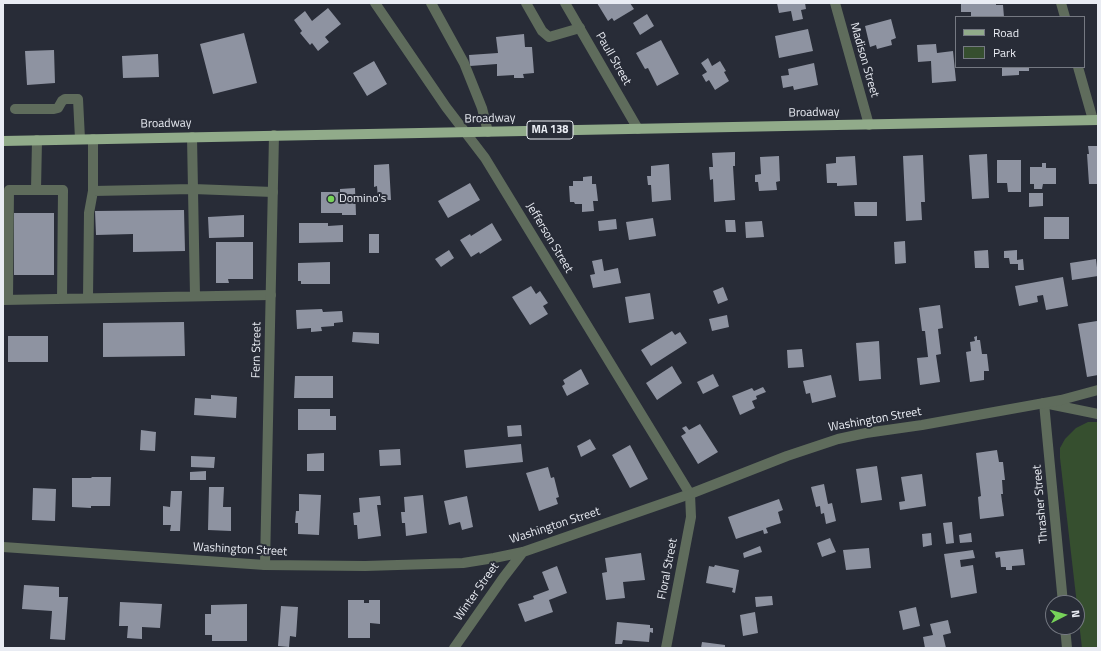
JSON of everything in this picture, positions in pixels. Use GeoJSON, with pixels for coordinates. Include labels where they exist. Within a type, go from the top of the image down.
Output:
{"type":"FeatureCollection","features":[{"type":"Feature","properties":{"kind":"main road","name":"Broadway"},"geometry":{"type":"LineString","coordinates":[[3,141],[1095,120]]}},
{"type":"Feature","properties":{"kind":"street","name":"Jefferson Street"},"geometry":{"type":"LineString","coordinates":[[375,3],[446,106],[485,158],[690,494]]}},
{"type":"Feature","properties":{"kind":"street"},"geometry":{"type":"LineString","coordinates":[[431,3],[464,63],[482,108],[488,132]]}},
{"type":"Feature","properties":{"kind":"street"},"geometry":{"type":"LineString","coordinates":[[526,3],[542,31],[549,37],[580,28]]}},
{"type":"Feature","properties":{"kind":"street","name":"Paull Street"},"geometry":{"type":"LineString","coordinates":[[566,3],[638,129]]}},
{"type":"Feature","properties":{"kind":"street","name":"Madison Street"},"geometry":{"type":"LineString","coordinates":[[835,3],[869,124]]}},
{"type":"Feature","properties":{"kind":"street"},"geometry":{"type":"LineString","coordinates":[[1061,3],[1065,16]]}},
{"type":"Feature","properties":{"kind":"street"},"geometry":{"type":"LineString","coordinates":[[1078,68],[1095,120]]}},
{"type":"Feature","properties":{"kind":"street"},"geometry":{"type":"LineString","coordinates":[[15,109],[54,109],[58,108],[65,99],[78,99],[80,139]]}},
{"type":"Feature","properties":{"kind":"street","name":"Fern Street"},"geometry":{"type":"LineString","coordinates":[[265,565],[274,135]]}},
{"type":"Feature","properties":{"kind":"street"},"geometry":{"type":"LineString","coordinates":[[192,137],[195,296]]}},
{"type":"Feature","properties":{"kind":"street"},"geometry":{"type":"LineString","coordinates":[[88,298],[89,205],[93,191],[93,139]]}},
{"type":"Feature","properties":{"kind":"street"},"geometry":{"type":"LineString","coordinates":[[36,190],[37,140]]}},
{"type":"Feature","properties":{"kind":"street"},"geometry":{"type":"LineString","coordinates":[[62,299],[63,190],[9,190],[5,300],[62,299],[88,298],[271,295]]}},
{"type":"Feature","properties":{"kind":"street"},"geometry":{"type":"LineString","coordinates":[[93,191],[193,190],[273,192]]}},
{"type":"Feature","properties":{"kind":"street","name":"Washington Street"},"geometry":{"type":"LineString","coordinates":[[3,547],[310,567],[443,564],[494,558],[523,552],[690,494],[787,456],[838,439],[1044,403],[1098,390]]}},
{"type":"Feature","properties":{"kind":"street"},"geometry":{"type":"LineString","coordinates":[[1044,403],[1098,414]]}},
{"type":"Feature","properties":{"kind":"street","name":"Thrasher Street"},"geometry":{"type":"LineString","coordinates":[[1044,403],[1062,595]]}},
{"type":"Feature","properties":{"kind":"street","name":"Floral Street"},"geometry":{"type":"LineString","coordinates":[[666,648],[691,517],[690,494]]}},
{"type":"Feature","properties":{"kind":"street","name":"Winter Street"},"geometry":{"type":"LineString","coordinates":[[454,648],[498,584],[523,552]]}},
{"type":"Feature","properties":{"kind":"street"},"geometry":{"type":"LineString","coordinates":[[1067,635],[1068,648]]}},
{"type":"Feature","properties":{"kind":"green space"},"geometry":{"type":"Polygon","coordinates":[[[1088,422],[1098,422],[1098,648],[1082,648],[1080,635],[1085,635],[1085,595],[1076,595],[1060,458],[1060,448],[1065,439],[1076,428],[1088,422]]]}},
{"type":"Feature","properties":{"kind":"building"},"geometry":{"type":"Polygon","coordinates":[[[597,3],[630,3],[634,9],[614,21],[612,18],[608,21],[597,3]]]}},
{"type":"Feature","properties":{"kind":"building"},"geometry":{"type":"Polygon","coordinates":[[[777,3],[805,3],[806,9],[801,10],[803,19],[793,21],[791,11],[779,13],[777,3]]]}},
{"type":"Feature","properties":{"kind":"building"},"geometry":{"type":"Polygon","coordinates":[[[961,3],[996,3],[996,5],[1003,5],[1004,16],[971,16],[971,12],[961,12],[961,3]]]}},
{"type":"Feature","properties":{"kind":"building"},"geometry":{"type":"Polygon","coordinates":[[[328,8],[341,24],[325,37],[329,42],[318,51],[312,43],[310,45],[300,33],[302,31],[294,20],[305,11],[312,21],[328,8]]]}},
{"type":"Feature","properties":{"kind":"building"},"geometry":{"type":"Polygon","coordinates":[[[647,14],[654,26],[640,35],[633,23],[647,14]]]}},
{"type":"Feature","properties":{"kind":"building"},"geometry":{"type":"Polygon","coordinates":[[[891,19],[896,38],[891,40],[892,45],[877,49],[876,45],[870,47],[865,26],[891,19]]]}},
{"type":"Feature","properties":{"kind":"building"},"geometry":{"type":"Polygon","coordinates":[[[808,29],[813,51],[779,58],[775,36],[808,29]]]}},
{"type":"Feature","properties":{"kind":"building"},"geometry":{"type":"Polygon","coordinates":[[[244,33],[257,83],[213,94],[200,44],[244,33]]]}},
{"type":"Feature","properties":{"kind":"building"},"geometry":{"type":"Polygon","coordinates":[[[524,34],[525,47],[532,47],[534,73],[523,74],[524,78],[514,78],[514,75],[497,76],[497,64],[470,66],[469,55],[498,53],[496,37],[524,34]]]}},
{"type":"Feature","properties":{"kind":"building"},"geometry":{"type":"Polygon","coordinates":[[[661,40],[679,74],[657,86],[648,68],[645,69],[636,53],[661,40]]]}},
{"type":"Feature","properties":{"kind":"building"},"geometry":{"type":"Polygon","coordinates":[[[936,44],[937,53],[953,51],[956,81],[932,83],[931,61],[918,62],[917,45],[936,44]]]}},
{"type":"Feature","properties":{"kind":"building"},"geometry":{"type":"Polygon","coordinates":[[[54,50],[55,83],[27,85],[25,51],[54,50]]]}},
{"type":"Feature","properties":{"kind":"building"},"geometry":{"type":"Polygon","coordinates":[[[158,54],[159,77],[123,78],[122,56],[158,54]]]}},
{"type":"Feature","properties":{"kind":"building"},"geometry":{"type":"Polygon","coordinates":[[[708,58],[712,66],[720,61],[726,71],[724,72],[729,81],[715,90],[709,80],[706,82],[702,75],[707,72],[701,63],[708,58]]]}},
{"type":"Feature","properties":{"kind":"building"},"geometry":{"type":"Polygon","coordinates":[[[374,61],[387,84],[367,96],[353,73],[374,61]]]}},
{"type":"Feature","properties":{"kind":"building"},"geometry":{"type":"Polygon","coordinates":[[[814,63],[818,85],[794,90],[793,86],[783,88],[781,76],[789,75],[788,69],[814,63]]]}},
{"type":"Feature","properties":{"kind":"building"},"geometry":{"type":"Polygon","coordinates":[[[1002,68],[1029,68],[1029,71],[1019,71],[1019,75],[1002,76],[1002,68]]]}},
{"type":"Feature","properties":{"kind":"building"},"geometry":{"type":"Polygon","coordinates":[[[1088,146],[1098,146],[1098,184],[1089,184],[1087,154],[1089,154],[1088,146]]]}},
{"type":"Feature","properties":{"kind":"building"},"geometry":{"type":"Polygon","coordinates":[[[735,152],[735,166],[733,166],[735,200],[714,202],[713,179],[710,180],[709,167],[713,167],[712,153],[735,152]]]}},
{"type":"Feature","properties":{"kind":"building"},"geometry":{"type":"Polygon","coordinates":[[[987,154],[989,198],[972,199],[969,155],[987,154]]]}},
{"type":"Feature","properties":{"kind":"building"},"geometry":{"type":"Polygon","coordinates":[[[923,155],[925,202],[921,202],[922,220],[906,221],[903,156],[923,155]]]}},
{"type":"Feature","properties":{"kind":"building"},"geometry":{"type":"Polygon","coordinates":[[[779,156],[780,181],[776,182],[777,190],[759,191],[758,182],[755,182],[755,175],[761,174],[760,157],[779,156]]]}},
{"type":"Feature","properties":{"kind":"building"},"geometry":{"type":"Polygon","coordinates":[[[855,156],[857,185],[837,186],[837,183],[827,183],[826,164],[836,163],[836,157],[855,156]]]}},
{"type":"Feature","properties":{"kind":"building"},"geometry":{"type":"Polygon","coordinates":[[[997,160],[1021,160],[1021,192],[1008,192],[1007,183],[997,183],[997,160]]]}},
{"type":"Feature","properties":{"kind":"building"},"geometry":{"type":"Polygon","coordinates":[[[1042,163],[1046,163],[1046,168],[1056,168],[1056,184],[1043,184],[1042,189],[1034,189],[1034,184],[1030,184],[1030,167],[1042,167],[1042,163]]]}},
{"type":"Feature","properties":{"kind":"building"},"geometry":{"type":"Polygon","coordinates":[[[389,164],[391,200],[378,200],[377,186],[374,187],[374,165],[389,164]]]}},
{"type":"Feature","properties":{"kind":"building"},"geometry":{"type":"Polygon","coordinates":[[[669,164],[671,200],[652,202],[651,185],[648,185],[647,176],[651,176],[651,166],[669,164]]]}},
{"type":"Feature","properties":{"kind":"building"},"geometry":{"type":"Polygon","coordinates":[[[592,176],[592,184],[596,184],[598,201],[593,201],[594,211],[582,212],[582,204],[570,202],[569,186],[573,186],[573,181],[583,181],[583,177],[592,176]]]}},
{"type":"Feature","properties":{"kind":"building"},"geometry":{"type":"Polygon","coordinates":[[[470,183],[480,200],[448,218],[438,201],[470,183]]]}},
{"type":"Feature","properties":{"kind":"building"},"geometry":{"type":"Polygon","coordinates":[[[355,188],[356,215],[321,213],[321,192],[340,192],[340,189],[355,188]]]}},
{"type":"Feature","properties":{"kind":"building"},"geometry":{"type":"Polygon","coordinates":[[[1029,193],[1043,193],[1043,206],[1029,207],[1029,193]]]}},
{"type":"Feature","properties":{"kind":"building"},"geometry":{"type":"Polygon","coordinates":[[[854,202],[877,202],[877,216],[855,216],[854,202]]]}},
{"type":"Feature","properties":{"kind":"building"},"geometry":{"type":"Polygon","coordinates":[[[184,210],[185,251],[133,252],[133,234],[96,235],[95,211],[184,210]]]}},
{"type":"Feature","properties":{"kind":"building"},"geometry":{"type":"Polygon","coordinates":[[[14,213],[54,213],[54,275],[14,275],[14,213]]]}},
{"type":"Feature","properties":{"kind":"building"},"geometry":{"type":"Polygon","coordinates":[[[244,215],[244,237],[209,238],[208,217],[244,215]]]}},
{"type":"Feature","properties":{"kind":"building"},"geometry":{"type":"Polygon","coordinates":[[[1044,217],[1069,217],[1069,239],[1044,239],[1044,217]]]}},
{"type":"Feature","properties":{"kind":"building"},"geometry":{"type":"Polygon","coordinates":[[[653,218],[656,236],[629,240],[626,222],[653,218]]]}},
{"type":"Feature","properties":{"kind":"building"},"geometry":{"type":"Polygon","coordinates":[[[616,219],[617,229],[599,231],[598,221],[616,219]]]}},
{"type":"Feature","properties":{"kind":"building"},"geometry":{"type":"Polygon","coordinates":[[[725,220],[735,220],[736,232],[726,232],[725,220]]]}},
{"type":"Feature","properties":{"kind":"building"},"geometry":{"type":"Polygon","coordinates":[[[762,221],[764,237],[746,238],[745,222],[762,221]]]}},
{"type":"Feature","properties":{"kind":"building"},"geometry":{"type":"Polygon","coordinates":[[[299,223],[328,223],[328,226],[343,225],[343,242],[299,243],[299,223]]]}},
{"type":"Feature","properties":{"kind":"building"},"geometry":{"type":"Polygon","coordinates":[[[492,223],[502,240],[480,254],[479,252],[471,257],[460,240],[470,234],[471,236],[492,223]]]}},
{"type":"Feature","properties":{"kind":"building"},"geometry":{"type":"Polygon","coordinates":[[[369,234],[379,234],[379,253],[369,253],[369,234]]]}},
{"type":"Feature","properties":{"kind":"building"},"geometry":{"type":"Polygon","coordinates":[[[905,241],[906,263],[895,264],[894,242],[905,241]]]}},
{"type":"Feature","properties":{"kind":"building"},"geometry":{"type":"Polygon","coordinates":[[[216,242],[253,242],[253,279],[228,279],[229,283],[216,283],[216,242]]]}},
{"type":"Feature","properties":{"kind":"building"},"geometry":{"type":"Polygon","coordinates":[[[449,250],[454,258],[441,267],[435,259],[449,250]]]}},
{"type":"Feature","properties":{"kind":"building"},"geometry":{"type":"Polygon","coordinates":[[[988,250],[989,268],[975,268],[974,251],[988,250]]]}},
{"type":"Feature","properties":{"kind":"building"},"geometry":{"type":"Polygon","coordinates":[[[1017,250],[1017,260],[1023,259],[1024,270],[1018,270],[1018,264],[1010,264],[1009,258],[1004,258],[1004,251],[1017,250]]]}},
{"type":"Feature","properties":{"kind":"building"},"geometry":{"type":"Polygon","coordinates":[[[602,259],[604,271],[618,268],[621,283],[593,288],[590,275],[595,274],[592,261],[602,259]]]}},
{"type":"Feature","properties":{"kind":"building"},"geometry":{"type":"Polygon","coordinates":[[[1096,259],[1098,276],[1072,280],[1070,263],[1096,259]]]}},
{"type":"Feature","properties":{"kind":"building"},"geometry":{"type":"Polygon","coordinates":[[[330,262],[330,284],[301,284],[301,281],[298,281],[298,263],[330,262]]]}},
{"type":"Feature","properties":{"kind":"building"},"geometry":{"type":"Polygon","coordinates":[[[1063,277],[1068,306],[1046,310],[1043,295],[1037,296],[1038,302],[1019,306],[1015,286],[1063,277]]]}},
{"type":"Feature","properties":{"kind":"building"},"geometry":{"type":"Polygon","coordinates":[[[531,286],[536,294],[540,291],[548,303],[543,306],[548,314],[530,325],[512,297],[531,286]]]}},
{"type":"Feature","properties":{"kind":"building"},"geometry":{"type":"Polygon","coordinates":[[[723,287],[728,300],[718,304],[713,291],[723,287]]]}},
{"type":"Feature","properties":{"kind":"building"},"geometry":{"type":"Polygon","coordinates":[[[650,293],[654,319],[629,323],[625,297],[650,293]]]}},
{"type":"Feature","properties":{"kind":"building"},"geometry":{"type":"Polygon","coordinates":[[[940,305],[943,328],[938,329],[941,354],[936,355],[940,382],[920,385],[917,358],[928,357],[925,331],[922,331],[919,308],[940,305]]]}},
{"type":"Feature","properties":{"kind":"building"},"geometry":{"type":"Polygon","coordinates":[[[322,309],[323,312],[342,311],[343,322],[334,323],[334,326],[321,327],[322,331],[311,332],[311,328],[297,329],[296,310],[322,309]]]}},
{"type":"Feature","properties":{"kind":"building"},"geometry":{"type":"Polygon","coordinates":[[[727,315],[729,327],[712,331],[709,319],[727,315]]]}},
{"type":"Feature","properties":{"kind":"building"},"geometry":{"type":"Polygon","coordinates":[[[1097,321],[1098,375],[1087,377],[1078,324],[1097,321]]]}},
{"type":"Feature","properties":{"kind":"building"},"geometry":{"type":"Polygon","coordinates":[[[184,322],[185,356],[103,357],[103,323],[184,322]]]}},
{"type":"Feature","properties":{"kind":"building"},"geometry":{"type":"Polygon","coordinates":[[[672,331],[675,335],[680,332],[687,343],[651,366],[641,350],[672,331]]]}},
{"type":"Feature","properties":{"kind":"building"},"geometry":{"type":"Polygon","coordinates":[[[353,332],[379,333],[379,344],[352,342],[353,332]]]}},
{"type":"Feature","properties":{"kind":"building"},"geometry":{"type":"Polygon","coordinates":[[[8,336],[48,336],[48,362],[8,362],[8,336]]]}},
{"type":"Feature","properties":{"kind":"building"},"geometry":{"type":"Polygon","coordinates":[[[977,336],[977,340],[980,340],[982,354],[987,354],[989,371],[984,371],[984,380],[970,382],[966,352],[971,351],[970,342],[975,341],[974,337],[977,336]]]}},
{"type":"Feature","properties":{"kind":"building"},"geometry":{"type":"Polygon","coordinates":[[[879,341],[881,379],[859,381],[856,343],[879,341]]]}},
{"type":"Feature","properties":{"kind":"building"},"geometry":{"type":"Polygon","coordinates":[[[802,349],[804,367],[788,368],[787,350],[802,349]]]}},
{"type":"Feature","properties":{"kind":"building"},"geometry":{"type":"Polygon","coordinates":[[[672,366],[682,383],[657,400],[646,383],[672,366]]]}},
{"type":"Feature","properties":{"kind":"building"},"geometry":{"type":"Polygon","coordinates":[[[581,369],[589,384],[567,396],[562,386],[565,384],[563,380],[581,369]]]}},
{"type":"Feature","properties":{"kind":"building"},"geometry":{"type":"Polygon","coordinates":[[[713,374],[719,386],[703,394],[697,382],[713,374]]]}},
{"type":"Feature","properties":{"kind":"building"},"geometry":{"type":"Polygon","coordinates":[[[831,375],[836,397],[812,403],[810,393],[806,394],[803,381],[831,375]]]}},
{"type":"Feature","properties":{"kind":"building"},"geometry":{"type":"Polygon","coordinates":[[[295,376],[333,376],[333,398],[294,398],[295,376]]]}},
{"type":"Feature","properties":{"kind":"building"},"geometry":{"type":"Polygon","coordinates":[[[763,387],[766,392],[756,396],[757,399],[752,401],[755,408],[740,415],[732,396],[752,388],[754,391],[763,387]]]}},
{"type":"Feature","properties":{"kind":"building"},"geometry":{"type":"Polygon","coordinates":[[[211,395],[237,397],[236,418],[194,415],[195,398],[211,399],[211,395]]]}},
{"type":"Feature","properties":{"kind":"building"},"geometry":{"type":"Polygon","coordinates":[[[298,409],[330,409],[330,416],[336,416],[336,430],[298,430],[298,409]]]}},
{"type":"Feature","properties":{"kind":"building"},"geometry":{"type":"Polygon","coordinates":[[[700,424],[718,452],[698,464],[681,436],[686,433],[682,428],[686,426],[689,430],[700,424]]]}},
{"type":"Feature","properties":{"kind":"building"},"geometry":{"type":"Polygon","coordinates":[[[521,425],[522,436],[508,437],[507,426],[521,425]]]}},
{"type":"Feature","properties":{"kind":"building"},"geometry":{"type":"Polygon","coordinates":[[[141,430],[156,432],[155,451],[140,450],[141,430]]]}},
{"type":"Feature","properties":{"kind":"building"},"geometry":{"type":"Polygon","coordinates":[[[590,439],[596,449],[581,457],[577,446],[590,439]]]}},
{"type":"Feature","properties":{"kind":"building"},"geometry":{"type":"Polygon","coordinates":[[[521,444],[523,462],[466,468],[464,450],[521,444]]]}},
{"type":"Feature","properties":{"kind":"building"},"geometry":{"type":"Polygon","coordinates":[[[630,445],[648,479],[630,488],[612,455],[630,445]]]}},
{"type":"Feature","properties":{"kind":"building"},"geometry":{"type":"Polygon","coordinates":[[[400,449],[401,465],[380,466],[379,450],[400,449]]]}},
{"type":"Feature","properties":{"kind":"building"},"geometry":{"type":"Polygon","coordinates":[[[997,450],[999,462],[1003,462],[1005,480],[1002,480],[1003,494],[1001,494],[1004,516],[980,519],[978,497],[981,496],[976,453],[997,450]]]}},
{"type":"Feature","properties":{"kind":"building"},"geometry":{"type":"Polygon","coordinates":[[[324,453],[324,471],[307,471],[307,454],[324,453]]]}},
{"type":"Feature","properties":{"kind":"building"},"geometry":{"type":"Polygon","coordinates":[[[191,456],[215,457],[214,468],[191,467],[191,456]]]}},
{"type":"Feature","properties":{"kind":"building"},"geometry":{"type":"Polygon","coordinates":[[[877,466],[882,500],[861,503],[856,469],[877,466]]]}},
{"type":"Feature","properties":{"kind":"building"},"geometry":{"type":"Polygon","coordinates":[[[548,467],[551,478],[554,477],[559,497],[556,498],[558,504],[539,511],[526,473],[548,467]]]}},
{"type":"Feature","properties":{"kind":"building"},"geometry":{"type":"Polygon","coordinates":[[[206,471],[206,480],[190,480],[190,472],[206,471]]]}},
{"type":"Feature","properties":{"kind":"building"},"geometry":{"type":"Polygon","coordinates":[[[922,474],[926,506],[900,510],[899,502],[905,501],[901,477],[922,474]]]}},
{"type":"Feature","properties":{"kind":"building"},"geometry":{"type":"Polygon","coordinates":[[[91,477],[111,477],[110,506],[91,506],[91,508],[72,507],[72,478],[92,478],[91,477]]]}},
{"type":"Feature","properties":{"kind":"building"},"geometry":{"type":"Polygon","coordinates":[[[824,484],[828,504],[832,503],[836,521],[826,524],[824,513],[821,514],[820,506],[816,507],[811,487],[824,484]]]}},
{"type":"Feature","properties":{"kind":"building"},"geometry":{"type":"Polygon","coordinates":[[[209,487],[224,487],[223,507],[231,507],[231,531],[208,530],[209,487]]]}},
{"type":"Feature","properties":{"kind":"building"},"geometry":{"type":"Polygon","coordinates":[[[33,488],[56,489],[55,521],[32,520],[33,488]]]}},
{"type":"Feature","properties":{"kind":"building"},"geometry":{"type":"Polygon","coordinates":[[[171,491],[182,491],[180,531],[170,531],[171,525],[163,525],[163,506],[170,507],[171,491]]]}},
{"type":"Feature","properties":{"kind":"building"},"geometry":{"type":"Polygon","coordinates":[[[299,494],[321,495],[319,535],[298,534],[298,523],[295,523],[296,511],[299,511],[299,494]]]}},
{"type":"Feature","properties":{"kind":"building"},"geometry":{"type":"Polygon","coordinates":[[[423,495],[427,533],[406,536],[405,523],[402,523],[401,512],[405,512],[404,497],[423,495]]]}},
{"type":"Feature","properties":{"kind":"building"},"geometry":{"type":"Polygon","coordinates":[[[380,496],[381,505],[377,505],[381,536],[358,539],[357,525],[354,525],[353,513],[360,512],[359,498],[380,496]]]}},
{"type":"Feature","properties":{"kind":"building"},"geometry":{"type":"Polygon","coordinates":[[[467,496],[473,527],[462,530],[460,522],[449,525],[444,501],[467,496]]]}},
{"type":"Feature","properties":{"kind":"building"},"geometry":{"type":"Polygon","coordinates":[[[779,499],[783,510],[778,512],[781,523],[766,528],[768,533],[764,534],[763,530],[736,539],[728,517],[779,499]]]}},
{"type":"Feature","properties":{"kind":"building"},"geometry":{"type":"Polygon","coordinates":[[[952,522],[954,543],[946,544],[943,523],[952,522]]]}},
{"type":"Feature","properties":{"kind":"building"},"geometry":{"type":"Polygon","coordinates":[[[931,533],[932,545],[923,547],[922,534],[931,533]]]}},
{"type":"Feature","properties":{"kind":"building"},"geometry":{"type":"Polygon","coordinates":[[[971,533],[972,542],[960,543],[959,535],[971,533]]]}},
{"type":"Feature","properties":{"kind":"building"},"geometry":{"type":"Polygon","coordinates":[[[830,538],[836,552],[822,557],[817,543],[830,538]]]}},
{"type":"Feature","properties":{"kind":"building"},"geometry":{"type":"Polygon","coordinates":[[[760,546],[762,552],[744,558],[743,553],[760,546]]]}},
{"type":"Feature","properties":{"kind":"building"},"geometry":{"type":"Polygon","coordinates":[[[869,548],[871,568],[846,570],[843,550],[869,548]]]}},
{"type":"Feature","properties":{"kind":"building"},"geometry":{"type":"Polygon","coordinates":[[[1023,549],[1025,565],[1012,566],[1012,570],[1006,570],[1006,567],[1001,567],[1000,557],[996,558],[995,552],[1023,549]]]}},
{"type":"Feature","properties":{"kind":"building"},"geometry":{"type":"Polygon","coordinates":[[[973,550],[975,558],[960,560],[961,567],[973,565],[977,593],[951,598],[944,554],[973,550]]]}},
{"type":"Feature","properties":{"kind":"building"},"geometry":{"type":"Polygon","coordinates":[[[641,553],[645,580],[623,582],[625,598],[606,600],[602,573],[607,572],[605,558],[641,553]]]}},
{"type":"Feature","properties":{"kind":"building"},"geometry":{"type":"Polygon","coordinates":[[[715,565],[739,570],[735,593],[732,592],[733,588],[706,583],[709,566],[714,567],[715,565]]]}},
{"type":"Feature","properties":{"kind":"building"},"geometry":{"type":"Polygon","coordinates":[[[557,566],[567,593],[549,600],[553,612],[525,622],[518,604],[534,599],[533,596],[549,590],[542,572],[557,566]]]}},
{"type":"Feature","properties":{"kind":"building"},"geometry":{"type":"Polygon","coordinates":[[[24,585],[59,587],[59,597],[68,597],[65,640],[50,639],[52,611],[22,609],[24,585]]]}},
{"type":"Feature","properties":{"kind":"building"},"geometry":{"type":"Polygon","coordinates":[[[772,596],[773,605],[756,607],[755,597],[772,596]]]}},
{"type":"Feature","properties":{"kind":"building"},"geometry":{"type":"Polygon","coordinates":[[[348,600],[364,600],[364,603],[369,603],[369,600],[380,600],[380,624],[370,623],[370,638],[348,638],[348,600]]]}},
{"type":"Feature","properties":{"kind":"building"},"geometry":{"type":"Polygon","coordinates":[[[120,602],[162,604],[160,628],[142,627],[142,639],[127,638],[128,626],[119,626],[120,602]]]}},
{"type":"Feature","properties":{"kind":"building"},"geometry":{"type":"Polygon","coordinates":[[[247,604],[247,641],[212,641],[212,635],[205,635],[205,614],[211,614],[211,605],[247,604]]]}},
{"type":"Feature","properties":{"kind":"building"},"geometry":{"type":"Polygon","coordinates":[[[281,606],[298,607],[296,637],[290,636],[289,647],[278,646],[281,606]]]}},
{"type":"Feature","properties":{"kind":"building"},"geometry":{"type":"Polygon","coordinates":[[[916,607],[920,626],[903,630],[899,611],[916,607]]]}},
{"type":"Feature","properties":{"kind":"building"},"geometry":{"type":"Polygon","coordinates":[[[755,612],[758,633],[743,636],[740,615],[755,612]]]}},
{"type":"Feature","properties":{"kind":"building"},"geometry":{"type":"Polygon","coordinates":[[[948,620],[951,633],[943,635],[946,648],[925,648],[923,637],[933,635],[930,624],[948,620]]]}},
{"type":"Feature","properties":{"kind":"building"},"geometry":{"type":"Polygon","coordinates":[[[617,622],[650,625],[650,628],[653,628],[653,633],[650,632],[649,642],[623,640],[622,644],[615,644],[617,622]]]}},
{"type":"Feature","properties":{"kind":"building"},"geometry":{"type":"Polygon","coordinates":[[[702,642],[725,645],[725,648],[701,648],[702,642]]]}},
{"type":"Feature","properties":{"kind":"place","name":"Domino's"},"geometry":{"type":"Point","coordinates":[331,199]}}]}
